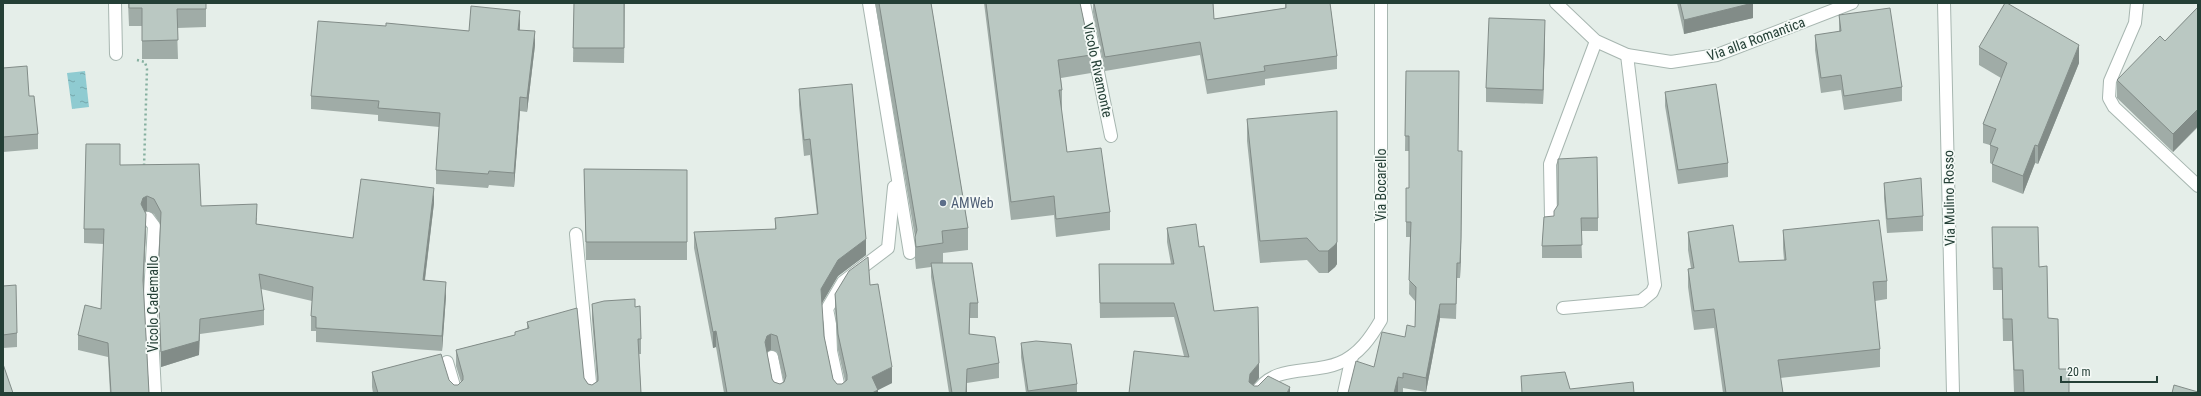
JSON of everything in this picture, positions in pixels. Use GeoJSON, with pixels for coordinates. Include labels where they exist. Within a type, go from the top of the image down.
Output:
{"type":"FeatureCollection","features":[{"type":"Feature","properties":{"kind":"street"},"geometry":{"type":"LineString","coordinates":[[115,3],[116,54]]}},
{"type":"Feature","properties":{"kind":"street"},"geometry":{"type":"LineString","coordinates":[[869,3],[910,253]]}},
{"type":"Feature","properties":{"kind":"street","name":"Vicolo Rivamonte"},"geometry":{"type":"LineString","coordinates":[[1084,3],[1111,136]]}},
{"type":"Feature","properties":{"kind":"street","name":"Via Bocarello"},"geometry":{"type":"LineString","coordinates":[[1256,393],[1261,385],[1276,375],[1324,369],[1340,363],[1352,356],[1369,340],[1381,320],[1381,3]]}},
{"type":"Feature","properties":{"kind":"street","name":"Via alla Romantica"},"geometry":{"type":"LineString","coordinates":[[1556,3],[1596,41],[1627,54],[1671,62],[1690,61],[1717,55],[1852,3]]}},
{"type":"Feature","properties":{"kind":"street","name":"Via Mulino Rosso"},"geometry":{"type":"LineString","coordinates":[[1944,3],[1953,393]]}},
{"type":"Feature","properties":{"kind":"street"},"geometry":{"type":"LineString","coordinates":[[2137,3],[2135,22],[2110,81],[2109,98],[2114,107],[2198,186]]}},
{"type":"Feature","properties":{"kind":"street"},"geometry":{"type":"LineString","coordinates":[[1551,217],[1550,164],[1596,41]]}},
{"type":"Feature","properties":{"kind":"street"},"geometry":{"type":"LineString","coordinates":[[1562,308],[1641,301],[1648,297],[1655,285],[1627,54]]}},
{"type":"Feature","properties":{"kind":"street"},"geometry":{"type":"LineString","coordinates":[[840,393],[831,351],[830,324],[827,309],[843,282],[888,248],[896,171]]}},
{"type":"Feature","properties":{"kind":"street","name":"Vicolo Cademallo"},"geometry":{"type":"LineString","coordinates":[[148,218],[154,226],[150,294],[155,393]]}},
{"type":"Feature","properties":{"kind":"street"},"geometry":{"type":"LineString","coordinates":[[576,234],[591,393]]}},
{"type":"Feature","properties":{"kind":"street"},"geometry":{"type":"LineString","coordinates":[[1344,393],[1352,356]]}},
{"type":"Feature","properties":{"kind":"street"},"geometry":{"type":"LineString","coordinates":[[772,357],[779,393]]}},
{"type":"Feature","properties":{"kind":"street"},"geometry":{"type":"LineString","coordinates":[[447,362],[456,393]]}},
{"type":"Feature","properties":{"kind":"path"},"geometry":{"type":"LineString","coordinates":[[116,54],[146,62],[146,147],[144,169]]}},
{"type":"Feature","properties":{"kind":"water"},"geometry":{"type":"Polygon","coordinates":[[[85,71],[89,107],[72,109],[67,73],[85,71]]]}},
{"type":"Feature","properties":{"kind":"building"},"geometry":{"type":"Polygon","coordinates":[[[129,3],[206,3],[206,9],[177,9],[178,40],[142,41],[142,8],[129,8],[129,3]]]}},
{"type":"Feature","properties":{"kind":"building"},"geometry":{"type":"Polygon","coordinates":[[[574,3],[624,3],[624,48],[573,48],[574,3]]]}},
{"type":"Feature","properties":{"kind":"building"},"geometry":{"type":"Polygon","coordinates":[[[879,3],[931,3],[968,228],[942,231],[943,243],[916,247],[915,237],[917,230],[879,3]]]}},
{"type":"Feature","properties":{"kind":"building"},"geometry":{"type":"Polygon","coordinates":[[[986,3],[1080,3],[1091,55],[1058,60],[1062,90],[1059,90],[1067,152],[1101,148],[1110,212],[1056,219],[1054,196],[1011,202],[986,3]]]}},
{"type":"Feature","properties":{"kind":"building"},"geometry":{"type":"Polygon","coordinates":[[[1094,3],[1213,3],[1214,19],[1286,8],[1286,3],[1330,3],[1337,56],[1264,66],[1265,71],[1207,80],[1200,42],[1105,57],[1094,3]]]}},
{"type":"Feature","properties":{"kind":"building"},"geometry":{"type":"Polygon","coordinates":[[[1680,3],[1753,3],[1684,20],[1680,3]]]}},
{"type":"Feature","properties":{"kind":"building"},"geometry":{"type":"Polygon","coordinates":[[[2005,3],[2079,45],[2038,146],[2035,145],[2023,176],[1992,164],[1998,148],[1990,145],[1996,129],[1983,124],[2007,63],[1979,47],[2005,3]]]}},
{"type":"Feature","properties":{"kind":"building"},"geometry":{"type":"Polygon","coordinates":[[[471,6],[520,11],[518,30],[535,31],[527,98],[520,97],[514,173],[489,171],[488,174],[436,170],[440,113],[378,108],[379,101],[311,96],[318,21],[386,26],[386,23],[469,31],[471,6]]]}},
{"type":"Feature","properties":{"kind":"building"},"geometry":{"type":"Polygon","coordinates":[[[2198,7],[2198,109],[2173,134],[2117,80],[2160,36],[2165,41],[2198,7]]]}},
{"type":"Feature","properties":{"kind":"building"},"geometry":{"type":"Polygon","coordinates":[[[1890,8],[1902,87],[1844,96],[1841,75],[1821,78],[1815,35],[1841,31],[1839,15],[1890,8]]]}},
{"type":"Feature","properties":{"kind":"building"},"geometry":{"type":"Polygon","coordinates":[[[1489,18],[1545,20],[1543,90],[1486,88],[1489,18]]]}},
{"type":"Feature","properties":{"kind":"building"},"geometry":{"type":"Polygon","coordinates":[[[27,66],[29,96],[34,96],[38,134],[3,137],[3,68],[27,66]]]}},
{"type":"Feature","properties":{"kind":"building"},"geometry":{"type":"Polygon","coordinates":[[[1406,71],[1459,71],[1458,151],[1462,151],[1461,239],[1460,263],[1457,263],[1456,304],[1440,304],[1426,378],[1403,373],[1403,378],[1398,377],[1394,393],[1348,393],[1356,361],[1374,367],[1382,332],[1405,337],[1407,325],[1415,327],[1416,287],[1409,280],[1411,222],[1406,222],[1406,188],[1409,188],[1409,136],[1405,136],[1406,71]]]}},
{"type":"Feature","properties":{"kind":"building"},"geometry":{"type":"Polygon","coordinates":[[[852,84],[866,239],[838,260],[821,289],[824,336],[833,379],[837,384],[842,384],[847,380],[847,375],[838,334],[835,294],[849,271],[868,257],[870,285],[878,284],[892,367],[872,377],[878,390],[872,393],[727,393],[716,331],[713,332],[694,232],[776,229],[775,218],[818,214],[810,139],[804,140],[799,89],[852,84]],[[771,334],[767,336],[765,342],[772,379],[774,382],[780,384],[784,382],[786,376],[777,336],[771,334]]]}},
{"type":"Feature","properties":{"kind":"building"},"geometry":{"type":"Polygon","coordinates":[[[1716,84],[1728,163],[1678,170],[1665,92],[1716,84]]]}},
{"type":"Feature","properties":{"kind":"building"},"geometry":{"type":"Polygon","coordinates":[[[1337,111],[1337,242],[1328,251],[1319,251],[1307,238],[1260,241],[1247,119],[1337,111]]]}},
{"type":"Feature","properties":{"kind":"building"},"geometry":{"type":"Polygon","coordinates":[[[86,144],[120,144],[120,165],[199,164],[201,206],[257,204],[256,224],[353,238],[361,179],[434,188],[423,280],[446,282],[442,336],[316,328],[316,317],[311,316],[313,287],[259,274],[264,310],[200,319],[199,341],[161,352],[158,280],[161,212],[154,199],[147,196],[143,198],[141,204],[146,214],[143,280],[149,393],[111,393],[108,343],[78,335],[85,305],[101,309],[104,229],[84,229],[86,144]]]}},
{"type":"Feature","properties":{"kind":"building"},"geometry":{"type":"Polygon","coordinates":[[[1597,157],[1598,218],[1581,218],[1582,245],[1542,246],[1544,217],[1554,216],[1554,211],[1558,205],[1558,159],[1597,157]]]}},
{"type":"Feature","properties":{"kind":"building"},"geometry":{"type":"Polygon","coordinates":[[[584,169],[687,170],[687,242],[586,242],[584,169]]]}},
{"type":"Feature","properties":{"kind":"building"},"geometry":{"type":"Polygon","coordinates":[[[1921,178],[1923,216],[1887,219],[1884,183],[1921,178]]]}},
{"type":"Feature","properties":{"kind":"building"},"geometry":{"type":"Polygon","coordinates":[[[1879,220],[1887,281],[1873,282],[1880,349],[1778,360],[1783,393],[1726,393],[1714,309],[1694,311],[1688,269],[1694,268],[1688,232],[1733,225],[1739,262],[1786,260],[1783,230],[1879,220]]]}},
{"type":"Feature","properties":{"kind":"building"},"geometry":{"type":"Polygon","coordinates":[[[1196,224],[1199,247],[1204,246],[1214,311],[1258,307],[1259,363],[1250,374],[1249,382],[1254,386],[1258,386],[1268,376],[1290,387],[1287,393],[1129,393],[1134,351],[1189,357],[1174,303],[1100,303],[1099,264],[1174,264],[1167,228],[1196,224]]]}},
{"type":"Feature","properties":{"kind":"building"},"geometry":{"type":"Polygon","coordinates":[[[1992,227],[2038,227],[2039,267],[2047,266],[2048,318],[2058,319],[2059,369],[2069,369],[2069,393],[2024,393],[2023,370],[2014,370],[2012,319],[2003,319],[2002,268],[1993,268],[1992,227]]]}},
{"type":"Feature","properties":{"kind":"building"},"geometry":{"type":"Polygon","coordinates":[[[931,263],[972,263],[978,303],[970,303],[969,334],[995,337],[999,363],[967,369],[966,393],[952,393],[931,263]]]}},
{"type":"Feature","properties":{"kind":"building"},"geometry":{"type":"Polygon","coordinates":[[[16,285],[17,333],[3,335],[3,286],[16,285]]]}},
{"type":"Feature","properties":{"kind":"building"},"geometry":{"type":"Polygon","coordinates":[[[635,299],[635,307],[640,306],[641,339],[638,339],[641,393],[378,393],[372,372],[441,354],[449,380],[454,385],[458,385],[463,380],[463,376],[456,350],[515,335],[515,332],[529,328],[527,322],[577,308],[584,378],[588,384],[592,385],[598,381],[598,377],[592,304],[604,301],[635,299]]]}},
{"type":"Feature","properties":{"kind":"building"},"geometry":{"type":"Polygon","coordinates":[[[1036,341],[1071,344],[1077,384],[1028,391],[1021,343],[1036,341]]]}},
{"type":"Feature","properties":{"kind":"building"},"geometry":{"type":"Polygon","coordinates":[[[3,364],[13,393],[3,393],[3,364]]]}},
{"type":"Feature","properties":{"kind":"building"},"geometry":{"type":"Polygon","coordinates":[[[1565,372],[1570,389],[1633,382],[1634,393],[1522,393],[1521,376],[1565,372]]]}},
{"type":"Feature","properties":{"kind":"building"},"geometry":{"type":"Polygon","coordinates":[[[2174,385],[2198,392],[2198,393],[2172,393],[2174,385]]]}},
{"type":"Feature","properties":{"kind":"place","name":"AMWeb"},"geometry":{"type":"Point","coordinates":[943,203]}}]}
